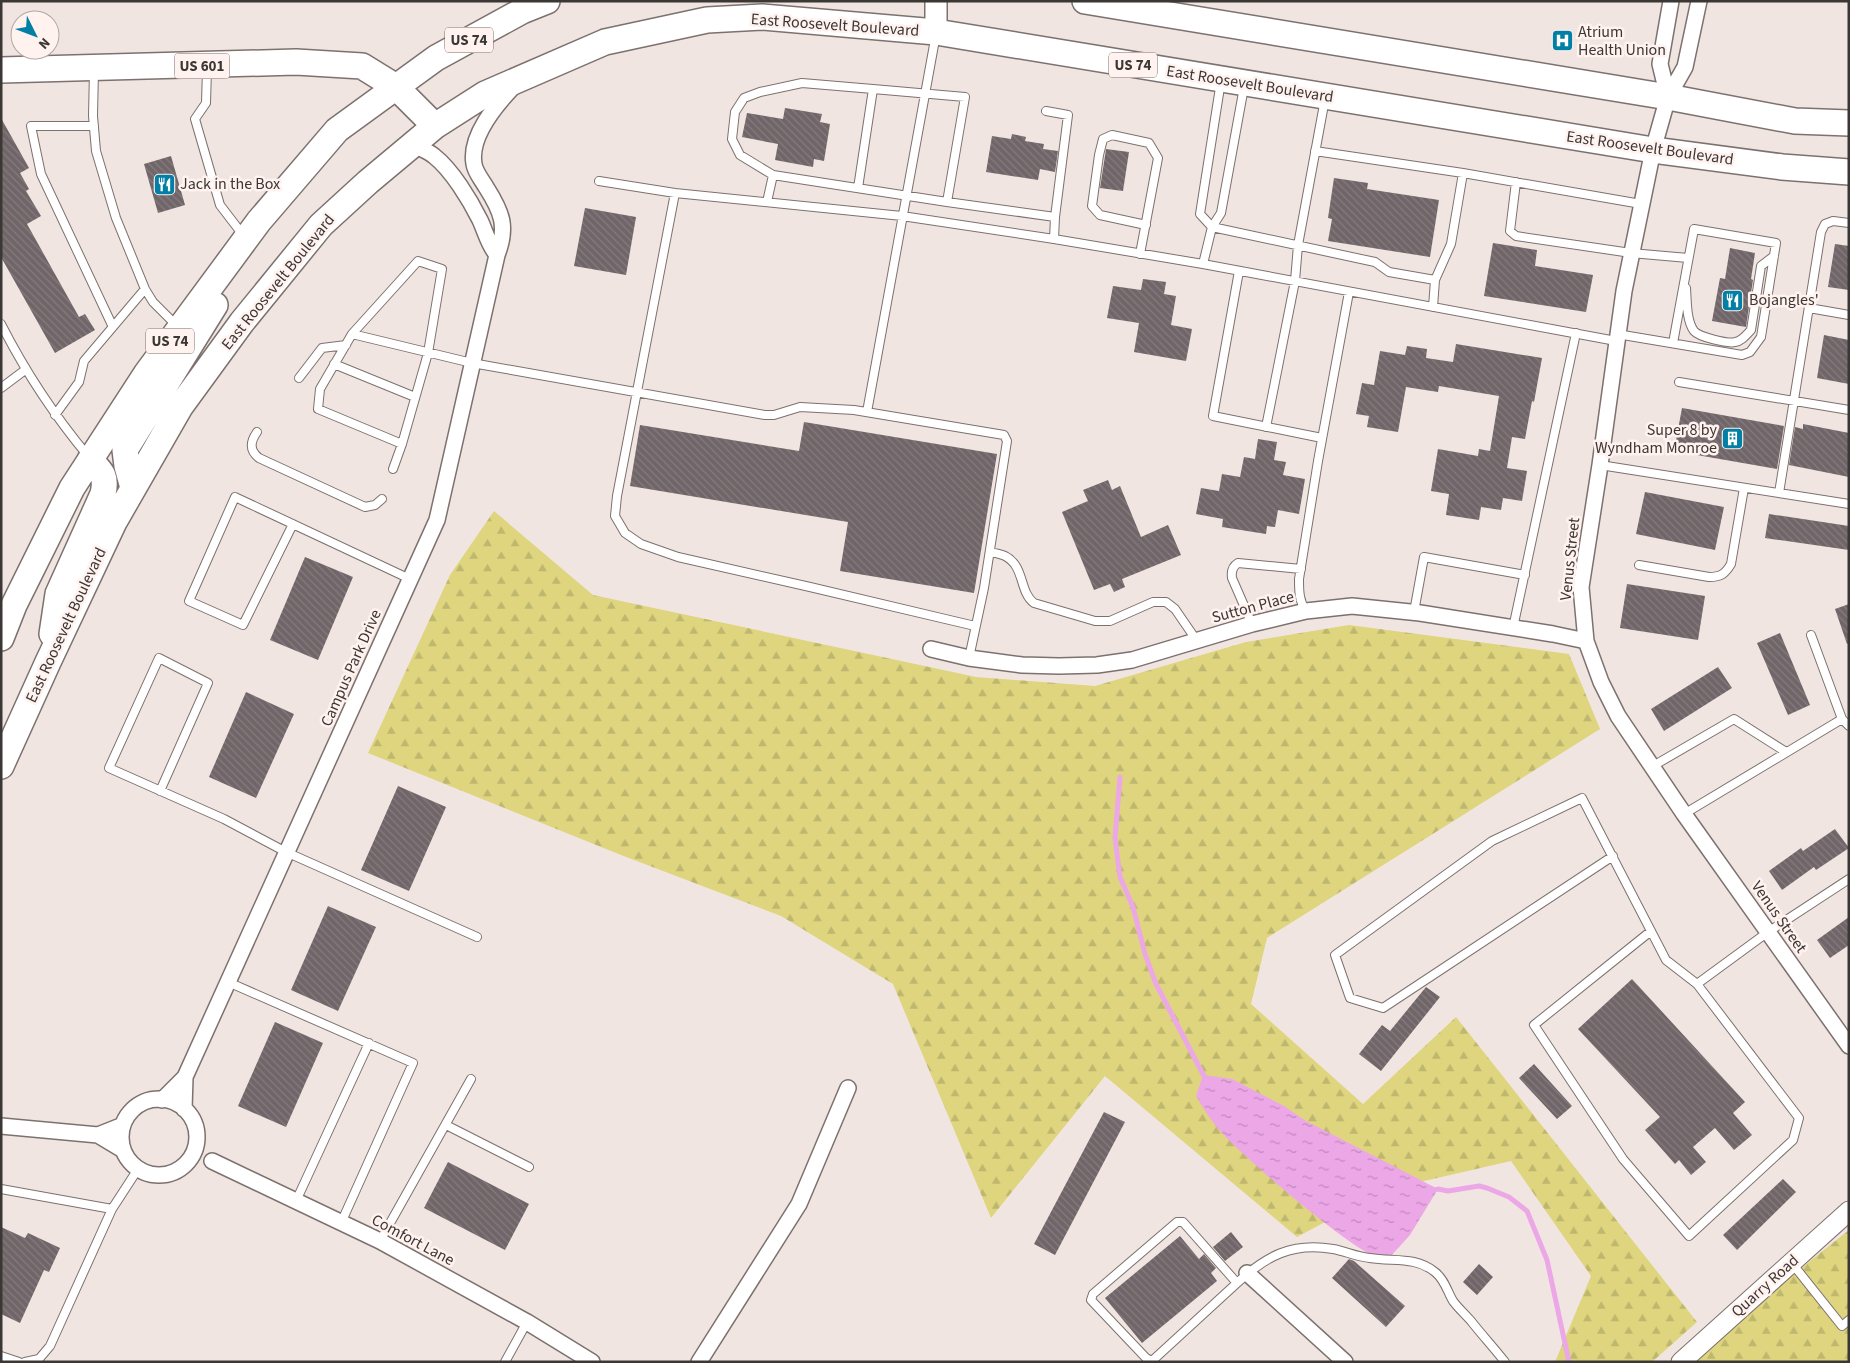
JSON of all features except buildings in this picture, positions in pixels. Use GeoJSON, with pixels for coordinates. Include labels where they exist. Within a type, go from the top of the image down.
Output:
{"type":"FeatureCollection","features":[{"type":"Feature","properties":{"kind":"highway","name":"US 74"},"geometry":{"type":"LineString","coordinates":[[1,638],[14,605],[72,488],[146,374],[186,335],[259,220],[337,130],[436,58],[522,11],[547,1]]}},
{"type":"Feature","properties":{"kind":"highway"},"geometry":{"type":"LineString","coordinates":[[1085,1],[1668,97],[1795,121],[1849,123]]}},
{"type":"Feature","properties":{"kind":"highway","name":"East Roosevelt Boulevard"},"geometry":{"type":"LineString","coordinates":[[1,766],[114,522],[180,407],[242,322],[315,232],[368,182],[435,126],[485,94],[605,42],[707,20],[762,17],[936,32],[1653,150],[1782,167],[1849,172]]}},
{"type":"Feature","properties":{"kind":"highway","name":"US 601"},"geometry":{"type":"LineString","coordinates":[[1,70],[208,66],[296,62],[362,66],[396,87],[435,126]]}},
{"type":"Feature","properties":{"kind":"highway"},"geometry":{"type":"LineString","coordinates":[[133,488],[125,450],[186,335]]}},
{"type":"Feature","properties":{"kind":"highway"},"geometry":{"type":"LineString","coordinates":[[48,662],[58,594],[103,494],[106,483],[102,472],[90,460]]}},
{"type":"Feature","properties":{"kind":"main road"},"geometry":{"type":"LineString","coordinates":[[936,1],[936,32]]}},
{"type":"Feature","properties":{"kind":"street"},"geometry":{"type":"LineString","coordinates":[[1668,97],[1660,64],[1671,1]]}},
{"type":"Feature","properties":{"kind":"street","name":"Venus Street"},"geometry":{"type":"LineString","coordinates":[[1699,1],[1685,67],[1668,97],[1653,150],[1631,253],[1581,587],[1586,641],[1601,682],[1618,716],[1684,814],[1849,1046]]}},
{"type":"Feature","properties":{"kind":"street","name":"Campus Park Drive"},"geometry":{"type":"LineString","coordinates":[[162,1100],[185,1077],[437,520],[497,255],[503,240],[500,214],[478,174],[474,164],[474,152],[476,142],[486,120],[522,78]]}},
{"type":"Feature","properties":{"kind":"street"},"geometry":{"type":"LineString","coordinates":[[413,145],[434,156],[447,170],[473,206],[489,246],[497,255]]}},
{"type":"Feature","properties":{"kind":"street","name":"Sutton Place"},"geometry":{"type":"LineString","coordinates":[[931,649],[969,658],[1022,665],[1097,665],[1132,660],[1252,624],[1306,611],[1352,606],[1414,612],[1586,641]]}},
{"type":"Feature","properties":{"kind":"street","name":"Campus Park Drive"},"geometry":{"type":"LineString","coordinates":[[184,1109],[185,1077]]}},
{"type":"Feature","properties":{"kind":"street"},"geometry":{"type":"LineString","coordinates":[[699,1362],[799,1204],[848,1088]]}},
{"type":"Feature","properties":{"kind":"street"},"geometry":{"type":"LineString","coordinates":[[181,1168],[192,1155],[196,1143],[196,1131],[192,1119],[184,1109],[174,1102],[162,1100],[149,1101],[138,1106],[129,1114],[123,1125],[121,1138],[123,1150],[129,1161],[138,1169],[149,1174],[162,1175],[181,1168],[212,1161]]}},
{"type":"Feature","properties":{"kind":"street"},"geometry":{"type":"LineString","coordinates":[[98,1135],[123,1125]]}},
{"type":"Feature","properties":{"kind":"street"},"geometry":{"type":"LineString","coordinates":[[1,1126],[98,1135],[123,1150]]}},
{"type":"Feature","properties":{"kind":"street","name":"Comfort Lane"},"geometry":{"type":"LineString","coordinates":[[196,1143],[212,1161],[380,1241],[527,1322],[592,1362]]}},
{"type":"Feature","properties":{"kind":"street","name":"Quarry Road"},"geometry":{"type":"LineString","coordinates":[[1681,1362],[1849,1211]]}},
{"type":"Feature","properties":{"kind":"street"},"geometry":{"type":"LineString","coordinates":[[1242,1278],[1345,1362]]}},
{"type":"Feature","properties":{"kind":"lane"},"geometry":{"type":"LineString","coordinates":[[867,412],[936,32]]}},
{"type":"Feature","properties":{"kind":"lane"},"geometry":{"type":"LineString","coordinates":[[208,66],[206,103],[195,118],[220,205],[246,239]]}},
{"type":"Feature","properties":{"kind":"lane"},"geometry":{"type":"LineString","coordinates":[[94,68],[96,151],[116,218],[144,289],[153,302],[186,335]]}},
{"type":"Feature","properties":{"kind":"lane"},"geometry":{"type":"LineString","coordinates":[[1233,81],[1200,214],[1212,227],[1375,262],[1389,272],[1435,280]]}},
{"type":"Feature","properties":{"kind":"lane"},"geometry":{"type":"LineString","coordinates":[[1203,264],[1212,227],[1221,213],[1233,81]]}},
{"type":"Feature","properties":{"kind":"lane"},"geometry":{"type":"LineString","coordinates":[[947,202],[965,97],[802,83],[760,92],[744,98],[735,112],[732,139],[740,155],[772,175],[905,196],[947,202],[1055,217]]}},
{"type":"Feature","properties":{"kind":"lane"},"geometry":{"type":"LineString","coordinates":[[858,188],[873,89]]}},
{"type":"Feature","properties":{"kind":"lane"},"geometry":{"type":"LineString","coordinates":[[1266,427],[1295,281],[1298,245],[1325,97]]}},
{"type":"Feature","properties":{"kind":"lane"},"geometry":{"type":"LineString","coordinates":[[1046,111],[1068,115],[1054,239]]}},
{"type":"Feature","properties":{"kind":"lane"},"geometry":{"type":"LineString","coordinates":[[94,126],[31,126],[42,174],[112,325]]}},
{"type":"Feature","properties":{"kind":"lane"},"geometry":{"type":"LineString","coordinates":[[1140,254],[1146,225],[1158,158],[1149,143],[1112,135],[1103,139],[1092,206],[1100,215],[1146,225]]}},
{"type":"Feature","properties":{"kind":"lane"},"geometry":{"type":"LineString","coordinates":[[1315,151],[1463,173],[1641,204]]}},
{"type":"Feature","properties":{"kind":"lane"},"geometry":{"type":"LineString","coordinates":[[1433,307],[1435,280],[1451,244],[1463,173]]}},
{"type":"Feature","properties":{"kind":"lane"},"geometry":{"type":"LineString","coordinates":[[767,202],[772,175]]}},
{"type":"Feature","properties":{"kind":"lane"},"geometry":{"type":"LineString","coordinates":[[599,181],[675,193],[902,216],[1054,239],[1203,264],[1576,333],[1673,343],[1742,355],[1750,352],[1761,338],[1776,244],[1694,229],[1673,343]]}},
{"type":"Feature","properties":{"kind":"lane"},"geometry":{"type":"LineString","coordinates":[[1516,182],[1510,231],[1516,236],[1631,253],[1688,258]]}},
{"type":"Feature","properties":{"kind":"lane"},"geometry":{"type":"LineString","coordinates":[[675,193],[615,516],[625,533],[641,544],[678,557],[975,626]]}},
{"type":"Feature","properties":{"kind":"lane"},"geometry":{"type":"LineString","coordinates":[[1779,493],[1821,232],[1825,224],[1833,221],[1849,223]]}},
{"type":"Feature","properties":{"kind":"lane"},"geometry":{"type":"LineString","coordinates":[[1684,278],[1690,320],[1695,332],[1704,337],[1734,343],[1744,338],[1751,330],[1761,266],[1774,256]]}},
{"type":"Feature","properties":{"kind":"lane"},"geometry":{"type":"LineString","coordinates":[[393,469],[402,444],[428,353],[442,269],[418,261],[352,334],[320,389],[318,409],[402,444]]}},
{"type":"Feature","properties":{"kind":"lane"},"geometry":{"type":"LineString","coordinates":[[1239,271],[1213,415],[1215,417],[1322,438]]}},
{"type":"Feature","properties":{"kind":"lane"},"geometry":{"type":"LineString","coordinates":[[55,415],[79,382],[84,361],[112,325],[144,289]]}},
{"type":"Feature","properties":{"kind":"lane"},"geometry":{"type":"LineString","coordinates":[[1306,611],[1299,594],[1301,569],[1322,438],[1350,292]]}},
{"type":"Feature","properties":{"kind":"lane"},"geometry":{"type":"LineString","coordinates":[[1809,308],[1849,315]]}},
{"type":"Feature","properties":{"kind":"lane"},"geometry":{"type":"LineString","coordinates":[[1,324],[25,370],[55,415],[90,460]]}},
{"type":"Feature","properties":{"kind":"lane"},"geometry":{"type":"LineString","coordinates":[[1513,628],[1576,333]]}},
{"type":"Feature","properties":{"kind":"lane"},"geometry":{"type":"LineString","coordinates":[[352,334],[472,363],[765,415],[774,415],[800,407],[867,412],[1004,435],[1007,441],[990,552],[969,658]]}},
{"type":"Feature","properties":{"kind":"lane"},"geometry":{"type":"LineString","coordinates":[[299,378],[322,348],[346,345]]}},
{"type":"Feature","properties":{"kind":"lane"},"geometry":{"type":"LineString","coordinates":[[334,364],[415,397]]}},
{"type":"Feature","properties":{"kind":"lane"},"geometry":{"type":"LineString","coordinates":[[1,388],[25,370]]}},
{"type":"Feature","properties":{"kind":"lane"},"geometry":{"type":"LineString","coordinates":[[1678,382],[1849,410]]}},
{"type":"Feature","properties":{"kind":"lane"},"geometry":{"type":"LineString","coordinates":[[257,432],[252,439],[251,447],[253,454],[259,458],[364,507],[375,504],[382,499]]}},
{"type":"Feature","properties":{"kind":"lane"},"geometry":{"type":"LineString","coordinates":[[1600,465],[1849,504]]}},
{"type":"Feature","properties":{"kind":"lane"},"geometry":{"type":"LineString","coordinates":[[1640,565],[1709,577],[1719,577],[1726,572],[1731,564],[1744,488]]}},
{"type":"Feature","properties":{"kind":"lane"},"geometry":{"type":"LineString","coordinates":[[293,524],[243,625],[190,601],[235,497],[293,524],[410,579]]}},
{"type":"Feature","properties":{"kind":"lane"},"geometry":{"type":"LineString","coordinates":[[990,552],[1006,556],[1017,566],[1028,599],[1034,603],[1095,621],[1110,621],[1153,602],[1166,602],[1175,609],[1197,641]]}},
{"type":"Feature","properties":{"kind":"lane"},"geometry":{"type":"LineString","coordinates":[[1414,612],[1424,557],[1525,575]]}},
{"type":"Feature","properties":{"kind":"lane"},"geometry":{"type":"LineString","coordinates":[[1252,624],[1232,578],[1231,574],[1235,565],[1238,563],[1301,569]]}},
{"type":"Feature","properties":{"kind":"lane"},"geometry":{"type":"LineString","coordinates":[[1811,635],[1842,719],[1849,726]]}},
{"type":"Feature","properties":{"kind":"lane"},"geometry":{"type":"LineString","coordinates":[[160,791],[208,683],[159,658],[109,768],[160,791],[224,819],[286,852],[477,937]]}},
{"type":"Feature","properties":{"kind":"lane"},"geometry":{"type":"LineString","coordinates":[[1653,766],[1734,719],[1786,752]]}},
{"type":"Feature","properties":{"kind":"lane"},"geometry":{"type":"LineString","coordinates":[[1684,814],[1842,719]]}},
{"type":"Feature","properties":{"kind":"lane"},"geometry":{"type":"LineString","coordinates":[[1612,856],[1383,1008],[1350,998],[1335,955],[1492,841],[1582,798],[1612,856],[1651,931],[1666,960],[1697,984],[1799,1118],[1793,1140],[1689,1236],[1624,1160],[1534,1025],[1651,931]]}},
{"type":"Feature","properties":{"kind":"lane"},"geometry":{"type":"LineString","coordinates":[[1697,984],[1768,932],[1849,879]]}},
{"type":"Feature","properties":{"kind":"lane"},"geometry":{"type":"LineString","coordinates":[[228,982],[413,1062],[341,1223]]}},
{"type":"Feature","properties":{"kind":"lane"},"geometry":{"type":"LineString","coordinates":[[296,1201],[369,1043]]}},
{"type":"Feature","properties":{"kind":"lane"},"geometry":{"type":"LineString","coordinates":[[380,1241],[471,1079]]}},
{"type":"Feature","properties":{"kind":"lane"},"geometry":{"type":"LineString","coordinates":[[446,1125],[529,1167]]}},
{"type":"Feature","properties":{"kind":"lane"},"geometry":{"type":"LineString","coordinates":[[25,1362],[39,1359],[50,1346],[112,1209],[138,1169]]}},
{"type":"Feature","properties":{"kind":"lane"},"geometry":{"type":"LineString","coordinates":[[1,1189],[112,1209]]}},
{"type":"Feature","properties":{"kind":"lane"},"geometry":{"type":"LineString","coordinates":[[1242,1278],[1183,1222],[1177,1222],[1093,1294],[1092,1300],[1146,1358],[1152,1360],[1242,1278],[1278,1253],[1292,1248],[1312,1247],[1332,1249],[1369,1258],[1410,1260],[1424,1265],[1436,1273],[1444,1282],[1453,1300],[1505,1362]]}},
{"type":"Feature","properties":{"kind":"lane"},"geometry":{"type":"LineString","coordinates":[[1791,1262],[1842,1326],[1849,1320]]}},
{"type":"Feature","properties":{"kind":"lane"},"geometry":{"type":"LineString","coordinates":[[505,1362],[527,1322]]}},
{"type":"Feature","properties":{"kind":"lane"},"geometry":{"type":"LineString","coordinates":[[1,1356],[19,1362]]}},
{"type":"Feature","properties":{"kind":"green space"},"geometry":{"type":"Polygon","coordinates":[[[494,511],[593,595],[976,677],[1095,686],[1246,642],[1349,625],[1569,654],[1600,729],[1267,938],[1251,1004],[1363,1104],[1456,1017],[1697,1322],[1652,1362],[1555,1362],[1591,1276],[1511,1161],[1385,1190],[1297,1237],[1105,1076],[991,1218],[893,984],[781,916],[621,855],[368,753],[450,575],[494,511]]]}},
{"type":"Feature","properties":{"kind":"green space"},"geometry":{"type":"Polygon","coordinates":[[[1849,1230],[1849,1362],[1694,1362],[1781,1284],[1849,1230]]]}},
{"type":"Feature","properties":{"kind":"water"},"geometry":{"type":"Polygon","coordinates":[[[1203,1075],[1232,1079],[1284,1106],[1306,1121],[1438,1189],[1410,1235],[1391,1256],[1380,1258],[1346,1239],[1322,1221],[1268,1176],[1215,1125],[1196,1096],[1203,1075]]]}},
{"type":"Feature","properties":{"kind":"waterway"},"geometry":{"type":"LineString","coordinates":[[1120,777],[1115,838],[1120,877],[1133,907],[1145,954],[1156,984],[1206,1080]]}},
{"type":"Feature","properties":{"kind":"waterway"},"geometry":{"type":"LineString","coordinates":[[1432,1191],[1438,1189],[1448,1191],[1479,1186],[1509,1197],[1527,1211],[1547,1260],[1569,1362]]}},
{"type":"Feature","properties":{"kind":"place","name":"Atrium Health Union"},"geometry":{"type":"Point","coordinates":[1562,41]}},
{"type":"Feature","properties":{"kind":"place","name":"Jack in the Box"},"geometry":{"type":"Point","coordinates":[164,184]}},
{"type":"Feature","properties":{"kind":"place","name":"Bojangles'"},"geometry":{"type":"Point","coordinates":[1733,300]}},
{"type":"Feature","properties":{"kind":"place","name":"Super 8 by Wyndham Monroe"},"geometry":{"type":"Point","coordinates":[1733,439]}}]}
